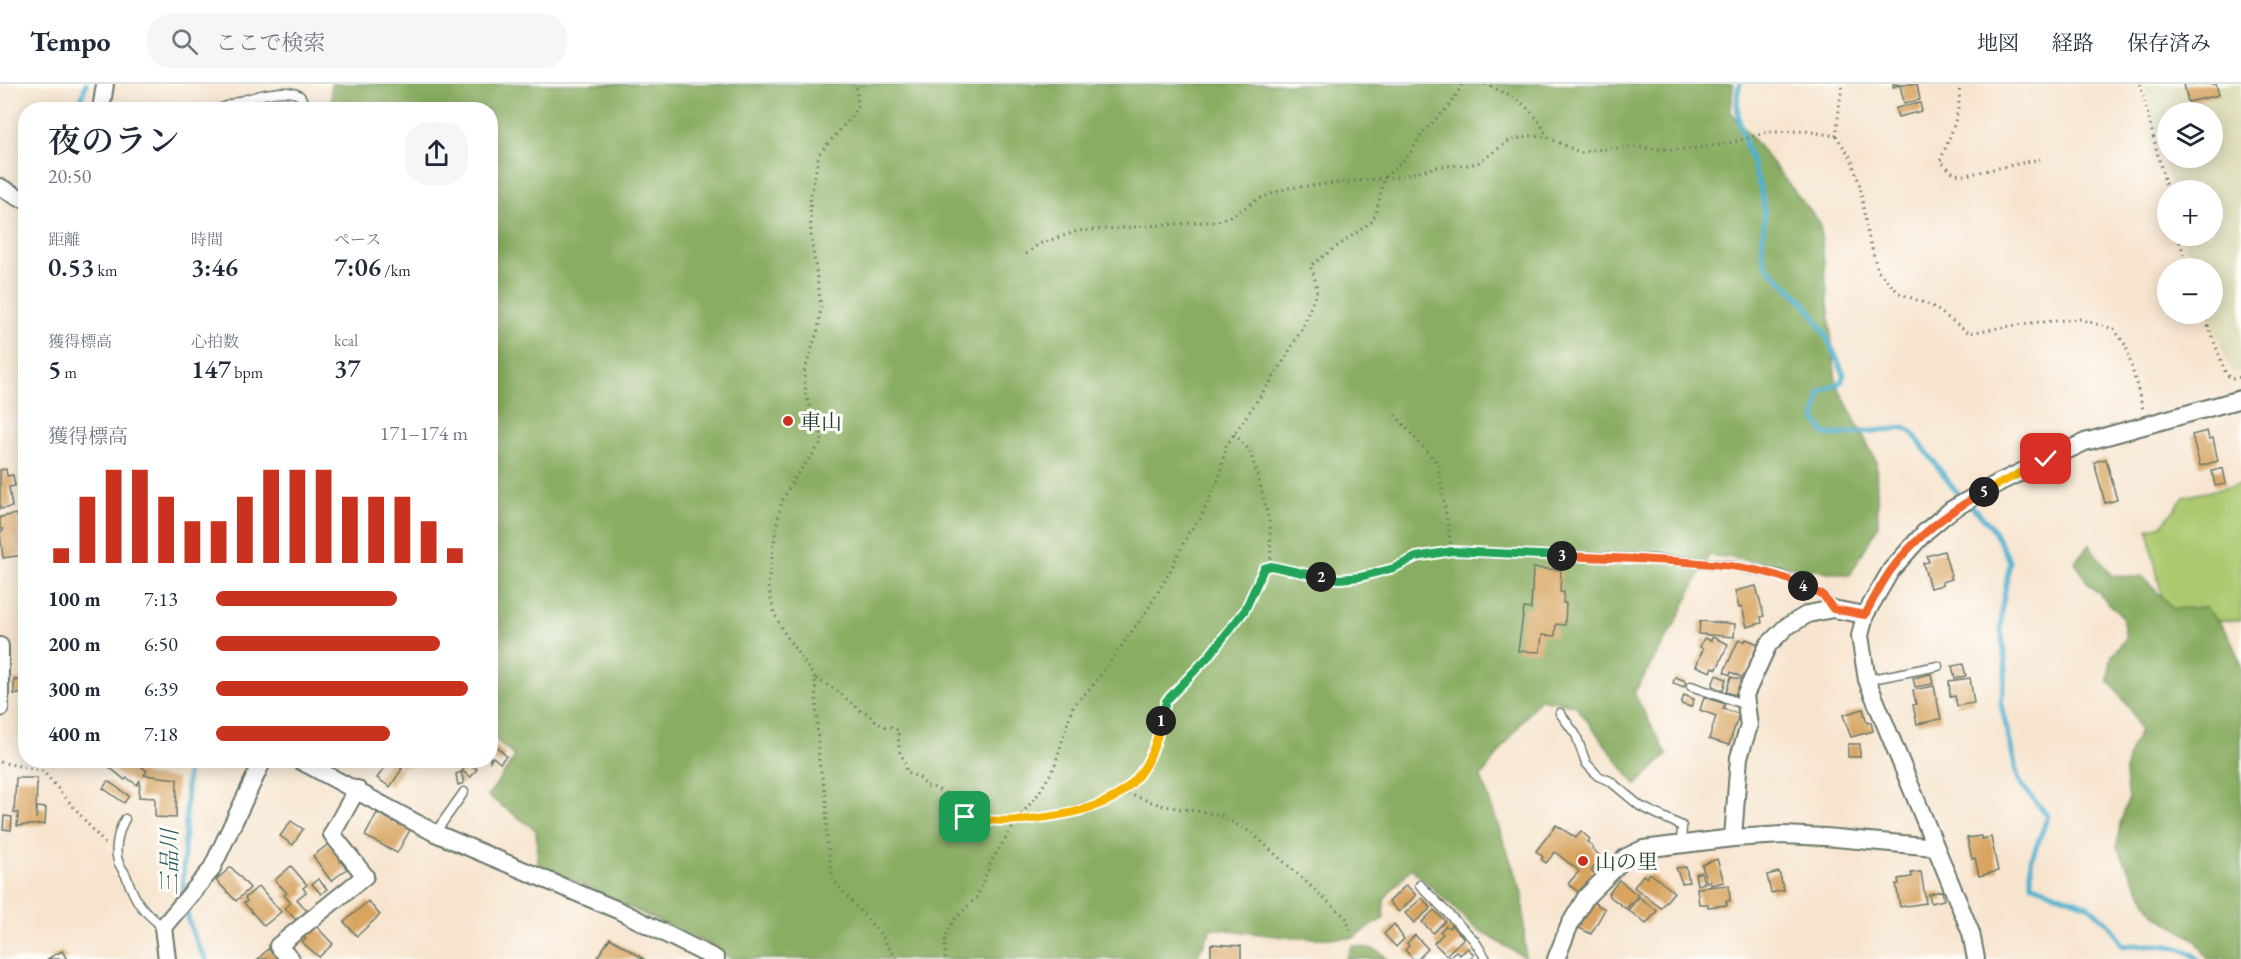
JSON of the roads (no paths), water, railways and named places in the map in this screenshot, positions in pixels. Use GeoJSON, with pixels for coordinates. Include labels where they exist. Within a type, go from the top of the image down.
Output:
{"type":"FeatureCollection","features":[{"type":"Feature","properties":{"kind":"street"},"geometry":{"type":"LineString","coordinates":[[102,102],[105,84]]}},
{"type":"Feature","properties":{"kind":"street"},"geometry":{"type":"LineString","coordinates":[[0,187],[18,197]]}},
{"type":"Feature","properties":{"kind":"street"},"geometry":{"type":"LineString","coordinates":[[1976,959],[1971,933],[1867,680],[1860,636],[1865,615],[1891,570],[1925,532],[1951,510],[2000,482],[2085,442],[2241,399]]}},
{"type":"Feature","properties":{"kind":"street"},"geometry":{"type":"LineString","coordinates":[[1733,838],[1739,757],[1749,726],[1745,695],[1768,645],[1786,627],[1808,614],[1833,609],[1865,615]]}},
{"type":"Feature","properties":{"kind":"street"},"geometry":{"type":"LineString","coordinates":[[0,646],[0,708]]}},
{"type":"Feature","properties":{"kind":"street"},"geometry":{"type":"LineString","coordinates":[[167,959],[163,927],[211,870],[259,768]]}},
{"type":"Feature","properties":{"kind":"street"},"geometry":{"type":"LineString","coordinates":[[316,768],[435,832],[620,911],[716,959]]}},
{"type":"Feature","properties":{"kind":"street"},"geometry":{"type":"LineString","coordinates":[[291,959],[278,946],[365,876],[332,834],[357,789]]}},
{"type":"Feature","properties":{"kind":"street"},"geometry":{"type":"LineString","coordinates":[[1556,959],[1577,910],[1586,897],[1626,857],[1643,849],[1733,838],[1783,835],[1935,847]]}},
{"type":"Feature","properties":{"kind":"lane"},"geometry":{"type":"LineString","coordinates":[[236,102],[273,89],[291,91],[300,96],[303,102]]}},
{"type":"Feature","properties":{"kind":"lane"},"geometry":{"type":"LineString","coordinates":[[1463,552],[1652,559],[1728,565],[1780,575],[1823,595],[1833,609]]}},
{"type":"Feature","properties":{"kind":"lane"},"geometry":{"type":"LineString","coordinates":[[1867,680],[1938,666]]}},
{"type":"Feature","properties":{"kind":"lane"},"geometry":{"type":"LineString","coordinates":[[1690,686],[1746,705]]}},
{"type":"Feature","properties":{"kind":"lane"},"geometry":{"type":"LineString","coordinates":[[1560,713],[1576,735],[1586,763],[1598,776],[1610,781],[1640,806],[1682,826],[1681,844]]}},
{"type":"Feature","properties":{"kind":"lane"},"geometry":{"type":"LineString","coordinates":[[435,832],[464,792]]}},
{"type":"Feature","properties":{"kind":"lane"},"geometry":{"type":"LineString","coordinates":[[125,819],[121,826],[118,861],[137,902],[163,927]]}},
{"type":"Feature","properties":{"kind":"lane"},"geometry":{"type":"LineString","coordinates":[[1420,885],[1474,940],[1486,959]]}},
{"type":"Feature","properties":{"kind":"waterway","name":"三品川"},"geometry":{"type":"LineString","coordinates":[[80,102],[86,84]]}},
{"type":"Feature","properties":{"kind":"waterway"},"geometry":{"type":"LineString","coordinates":[[1740,84],[1737,98],[1741,128],[1762,193],[1765,263],[1801,299],[1814,316],[1831,345],[1844,375],[1841,382],[1820,392],[1815,419],[1824,433],[1831,435],[1906,428],[1912,432],[1954,489],[1991,526],[2010,561],[2002,607],[2001,629],[2006,668],[2001,704],[2019,782],[2048,816],[2031,860],[2031,884],[2089,906],[2109,924],[2123,946],[2163,945],[2182,949],[2198,959]]}},
{"type":"Feature","properties":{"kind":"waterway","name":"三品川"},"geometry":{"type":"LineString","coordinates":[[185,897],[183,881],[188,768]]}},
{"type":"Feature","properties":{"kind":"waterway","name":"三品川"},"geometry":{"type":"LineString","coordinates":[[186,906],[193,934],[206,959]]}},
{"type":"Feature","properties":{"kind":"place","name":"車山"},"geometry":{"type":"Point","coordinates":[788,421]}},
{"type":"Feature","properties":{"kind":"place","name":"山の里"},"geometry":{"type":"Point","coordinates":[1583,861]}}]}
